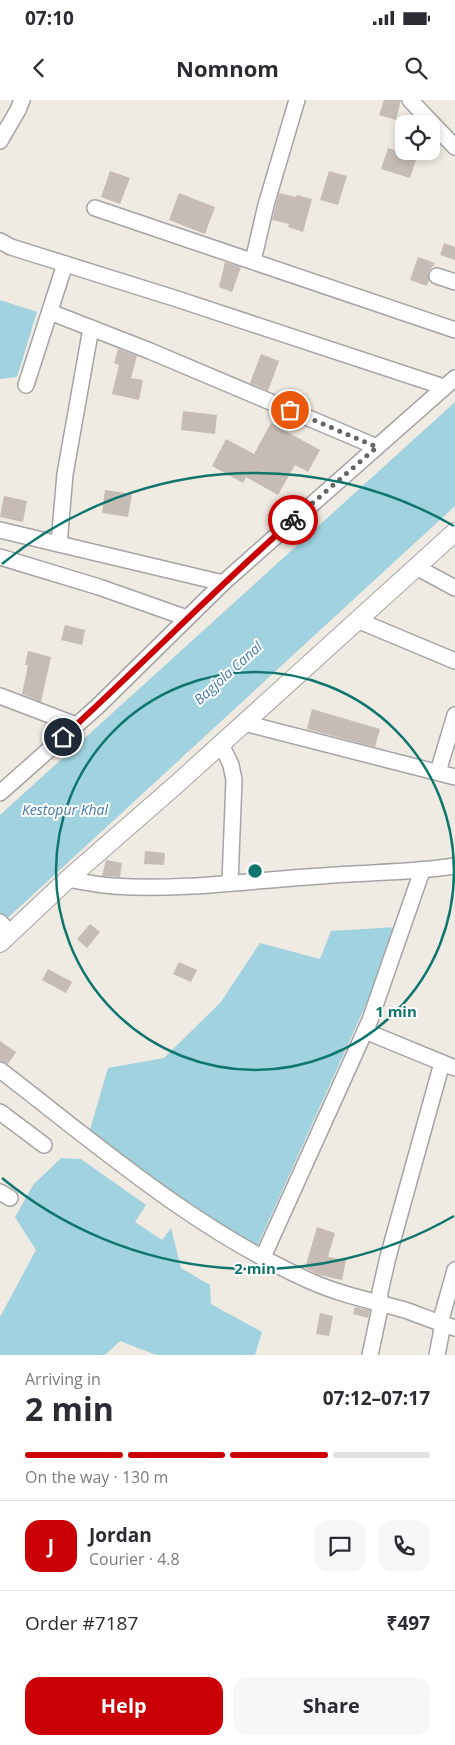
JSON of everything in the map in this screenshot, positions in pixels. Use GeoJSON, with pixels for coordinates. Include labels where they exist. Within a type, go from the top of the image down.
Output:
{"type":"FeatureCollection","features":[{"type":"Feature","properties":{"kind":"street"},"geometry":{"type":"LineString","coordinates":[[1,136],[22,100]]}},
{"type":"Feature","properties":{"kind":"street"},"geometry":{"type":"LineString","coordinates":[[253,260],[266,205],[296,100]]}},
{"type":"Feature","properties":{"kind":"street"},"geometry":{"type":"LineString","coordinates":[[410,100],[455,147]]}},
{"type":"Feature","properties":{"kind":"street"},"geometry":{"type":"LineString","coordinates":[[95,208],[455,330]]}},
{"type":"Feature","properties":{"kind":"street"},"geometry":{"type":"LineString","coordinates":[[0,241],[11,247],[450,383]]}},
{"type":"Feature","properties":{"kind":"street"},"geometry":{"type":"LineString","coordinates":[[26,385],[65,264]]}},
{"type":"Feature","properties":{"kind":"street"},"geometry":{"type":"LineString","coordinates":[[437,276],[455,282]]}},
{"type":"Feature","properties":{"kind":"street"},"geometry":{"type":"LineString","coordinates":[[50,312],[159,354],[377,447]]}},
{"type":"Feature","properties":{"kind":"street"},"geometry":{"type":"LineString","coordinates":[[59,544],[65,474],[91,328]]}},
{"type":"Feature","properties":{"kind":"street"},"geometry":{"type":"LineString","coordinates":[[0,793],[76,725],[223,583],[450,383]]}},
{"type":"Feature","properties":{"kind":"street"},"geometry":{"type":"LineString","coordinates":[[0,530],[223,583]]}},
{"type":"Feature","properties":{"kind":"street"},"geometry":{"type":"LineString","coordinates":[[3,933],[68,880],[455,532]]}},
{"type":"Feature","properties":{"kind":"street"},"geometry":{"type":"LineString","coordinates":[[0,558],[99,587],[187,618]]}},
{"type":"Feature","properties":{"kind":"street"},"geometry":{"type":"LineString","coordinates":[[416,568],[455,588]]}},
{"type":"Feature","properties":{"kind":"street"},"geometry":{"type":"LineString","coordinates":[[357,620],[455,662]]}},
{"type":"Feature","properties":{"kind":"street"},"geometry":{"type":"LineString","coordinates":[[0,696],[76,725]]}},
{"type":"Feature","properties":{"kind":"street"},"geometry":{"type":"LineString","coordinates":[[438,772],[455,715]]}},
{"type":"Feature","properties":{"kind":"street"},"geometry":{"type":"LineString","coordinates":[[244,723],[455,777]]}},
{"type":"Feature","properties":{"kind":"street"},"geometry":{"type":"LineString","coordinates":[[221,744],[231,765],[234,780],[230,883]]}},
{"type":"Feature","properties":{"kind":"street"},"geometry":{"type":"LineString","coordinates":[[68,880],[113,886],[157,887],[422,871],[455,866]]}},
{"type":"Feature","properties":{"kind":"street"},"geometry":{"type":"LineString","coordinates":[[263,1257],[365,1031],[422,871]]}},
{"type":"Feature","properties":{"kind":"street"},"geometry":{"type":"LineString","coordinates":[[365,1031],[449,1065],[388,1257],[380,1292],[379,1312],[370,1355]]}},
{"type":"Feature","properties":{"kind":"street"},"geometry":{"type":"LineString","coordinates":[[0,1070],[90,1142],[161,1194],[245,1248],[310,1281],[446,1325]]}},
{"type":"Feature","properties":{"kind":"street"},"geometry":{"type":"LineString","coordinates":[[0,1112],[44,1145]]}},
{"type":"Feature","properties":{"kind":"street"},"geometry":{"type":"LineString","coordinates":[[438,1355],[446,1325],[455,1270]]}},
{"type":"Feature","properties":{"kind":"water"},"geometry":{"type":"Polygon","coordinates":[[[0,300],[37,312],[17,377],[0,379],[0,300]]]}},
{"type":"Feature","properties":{"kind":"water","name":"Kestopur Khal"},"geometry":{"type":"Polygon","coordinates":[[[455,402],[455,506],[0,925],[0,815],[455,402]]]}},
{"type":"Feature","properties":{"kind":"water"},"geometry":{"type":"Polygon","coordinates":[[[396,927],[367,1002],[256,1249],[88,1136],[108,1068],[164,1058],[221,1002],[260,943],[320,959],[331,931],[396,927]]]}},
{"type":"Feature","properties":{"kind":"water"},"geometry":{"type":"Polygon","coordinates":[[[61,1158],[81,1159],[146,1205],[135,1222],[162,1240],[171,1228],[181,1268],[210,1285],[211,1304],[262,1332],[255,1355],[156,1355],[120,1341],[105,1355],[0,1355],[0,1317],[36,1250],[15,1217],[33,1185],[61,1158]]]}},
{"type":"Feature","properties":{"kind":"building"},"geometry":{"type":"Polygon","coordinates":[[[384,100],[401,100],[395,120],[379,115],[384,100]]]}},
{"type":"Feature","properties":{"kind":"building"},"geometry":{"type":"Polygon","coordinates":[[[388,148],[395,150],[395,160],[416,160],[410,178],[381,169],[388,148]]]}},
{"type":"Feature","properties":{"kind":"building"},"geometry":{"type":"Polygon","coordinates":[[[110,171],[130,178],[120,204],[101,197],[110,171]]]}},
{"type":"Feature","properties":{"kind":"building"},"geometry":{"type":"Polygon","coordinates":[[[329,171],[347,176],[338,205],[320,200],[329,171]]]}},
{"type":"Feature","properties":{"kind":"building"},"geometry":{"type":"Polygon","coordinates":[[[179,193],[215,207],[205,234],[169,220],[179,193]]]}},
{"type":"Feature","properties":{"kind":"building"},"geometry":{"type":"Polygon","coordinates":[[[279,193],[312,199],[303,232],[288,227],[289,224],[272,220],[279,193]]]}},
{"type":"Feature","properties":{"kind":"building"},"geometry":{"type":"Polygon","coordinates":[[[444,243],[455,247],[455,260],[440,255],[444,243]]]}},
{"type":"Feature","properties":{"kind":"building"},"geometry":{"type":"Polygon","coordinates":[[[418,257],[435,263],[428,273],[429,280],[427,286],[410,280],[418,257]]]}},
{"type":"Feature","properties":{"kind":"building"},"geometry":{"type":"Polygon","coordinates":[[[225,262],[241,267],[232,292],[219,287],[225,262]]]}},
{"type":"Feature","properties":{"kind":"building"},"geometry":{"type":"Polygon","coordinates":[[[118,349],[137,356],[131,378],[143,380],[139,400],[112,394],[119,365],[114,363],[118,349]]]}},
{"type":"Feature","properties":{"kind":"building"},"geometry":{"type":"Polygon","coordinates":[[[261,354],[279,361],[268,391],[250,383],[261,354]]]}},
{"type":"Feature","properties":{"kind":"building"},"geometry":{"type":"Polygon","coordinates":[[[183,411],[217,415],[215,434],[181,430],[183,411]]]}},
{"type":"Feature","properties":{"kind":"building"},"geometry":{"type":"Polygon","coordinates":[[[271,423],[320,450],[308,472],[295,465],[278,495],[246,477],[243,483],[212,466],[226,439],[254,454],[271,423]]]}},
{"type":"Feature","properties":{"kind":"building"},"geometry":{"type":"Polygon","coordinates":[[[105,490],[132,494],[128,517],[102,513],[105,490]]]}},
{"type":"Feature","properties":{"kind":"building"},"geometry":{"type":"Polygon","coordinates":[[[4,496],[27,501],[23,522],[0,517],[4,496]]]}},
{"type":"Feature","properties":{"kind":"building"},"geometry":{"type":"Polygon","coordinates":[[[65,625],[85,630],[82,645],[61,640],[65,625]]]}},
{"type":"Feature","properties":{"kind":"building"},"geometry":{"type":"Polygon","coordinates":[[[28,651],[51,657],[41,702],[22,694],[28,665],[25,665],[28,651]]]}},
{"type":"Feature","properties":{"kind":"building"},"geometry":{"type":"Polygon","coordinates":[[[312,709],[380,729],[375,747],[307,729],[312,709]]]}},
{"type":"Feature","properties":{"kind":"building"},"geometry":{"type":"Polygon","coordinates":[[[145,851],[165,853],[164,865],[144,864],[145,851]]]}},
{"type":"Feature","properties":{"kind":"building"},"geometry":{"type":"Polygon","coordinates":[[[106,860],[122,863],[120,877],[102,876],[106,860]]]}},
{"type":"Feature","properties":{"kind":"building"},"geometry":{"type":"Polygon","coordinates":[[[90,924],[100,932],[87,948],[77,939],[90,924]]]}},
{"type":"Feature","properties":{"kind":"building"},"geometry":{"type":"Polygon","coordinates":[[[179,962],[197,970],[191,982],[173,974],[179,962]]]}},
{"type":"Feature","properties":{"kind":"building"},"geometry":{"type":"Polygon","coordinates":[[[48,969],[72,982],[66,993],[42,980],[48,969]]]}},
{"type":"Feature","properties":{"kind":"building"},"geometry":{"type":"Polygon","coordinates":[[[0,1041],[16,1052],[8,1064],[0,1061],[0,1041]]]}},
{"type":"Feature","properties":{"kind":"building"},"geometry":{"type":"Polygon","coordinates":[[[317,1227],[335,1233],[328,1257],[346,1260],[342,1280],[320,1275],[305,1268],[317,1227]]]}},
{"type":"Feature","properties":{"kind":"building"},"geometry":{"type":"Polygon","coordinates":[[[355,1307],[370,1310],[368,1318],[353,1314],[355,1307]]]}},
{"type":"Feature","properties":{"kind":"building"},"geometry":{"type":"Polygon","coordinates":[[[320,1313],[333,1316],[329,1336],[316,1334],[320,1313]]]}},
{"type":"Feature","properties":{"kind":"way so far"},"geometry":{"type":"LineString","coordinates":[[290,410],[377,447],[293,520]]}},
{"type":"Feature","properties":{"kind":"route"},"geometry":{"type":"LineString","coordinates":[[63,737],[97,707],[223,583],[293,520]]}},
{"type":"Feature","properties":{"kind":"water label","name":"Bagjola Canal"},"geometry":{"type":"Point","coordinates":[228,673]}}]}
